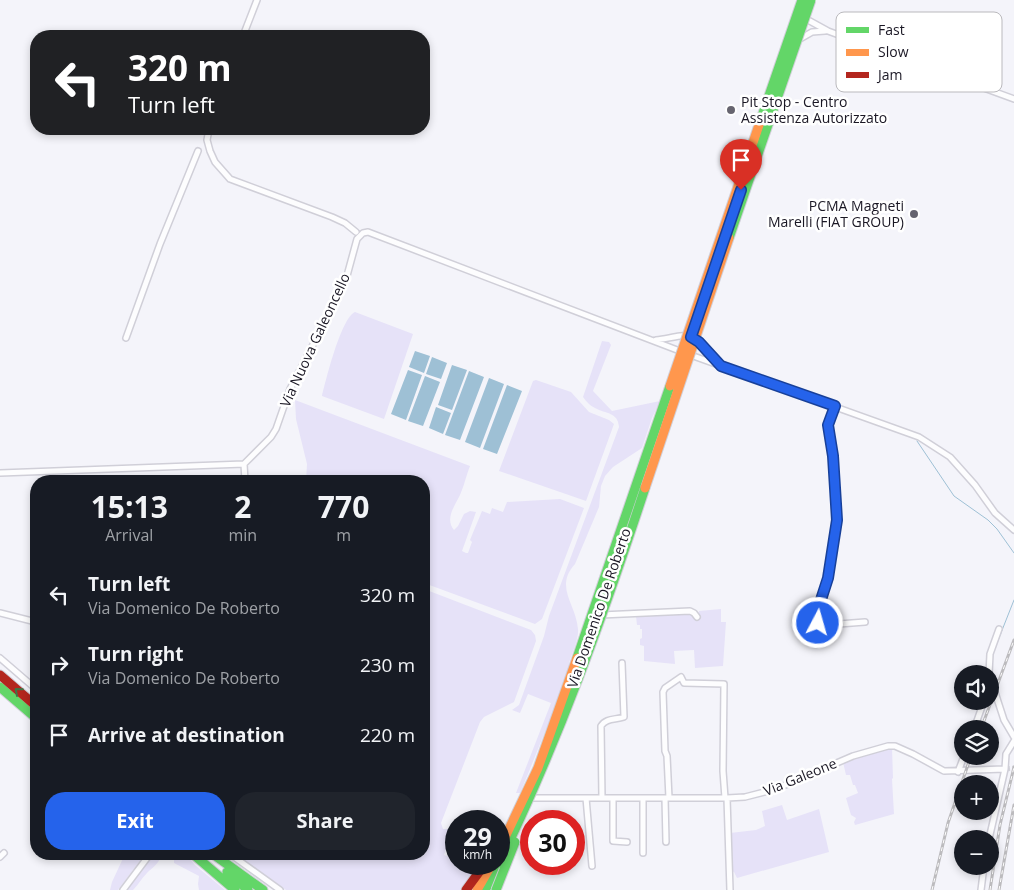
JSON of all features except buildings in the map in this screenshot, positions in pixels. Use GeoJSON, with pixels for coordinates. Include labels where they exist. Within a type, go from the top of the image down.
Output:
{"type":"FeatureCollection","features":[{"type":"Feature","properties":{"kind":"highway"},"geometry":{"type":"LineString","coordinates":[[510,828],[551,734],[802,0]]}},
{"type":"Feature","properties":{"kind":"highway"},"geometry":{"type":"LineString","coordinates":[[496,890],[535,788],[566,718],[611,590],[809,0]]}},
{"type":"Feature","properties":{"kind":"highway"},"geometry":{"type":"LineString","coordinates":[[0,675],[30,701]]}},
{"type":"Feature","properties":{"kind":"highway"},"geometry":{"type":"LineString","coordinates":[[0,687],[30,713]]}},
{"type":"Feature","properties":{"kind":"highway"},"geometry":{"type":"LineString","coordinates":[[510,837],[535,788]]}},
{"type":"Feature","properties":{"kind":"highway"},"geometry":{"type":"LineString","coordinates":[[200,860],[234,890]]}},
{"type":"Feature","properties":{"kind":"highway"},"geometry":{"type":"LineString","coordinates":[[214,860],[248,890]]}},
{"type":"Feature","properties":{"kind":"highway"},"geometry":{"type":"LineString","coordinates":[[221,860],[262,890]]}},
{"type":"Feature","properties":{"kind":"highway"},"geometry":{"type":"LineString","coordinates":[[466,890],[477,875]]}},
{"type":"Feature","properties":{"kind":"highway"},"geometry":{"type":"LineString","coordinates":[[477,890],[488,875]]}},
{"type":"Feature","properties":{"kind":"highway"},"geometry":{"type":"LineString","coordinates":[[486,888],[491,875]]}},
{"type":"Feature","properties":{"kind":"street"},"geometry":{"type":"LineString","coordinates":[[245,30],[257,0]]}},
{"type":"Feature","properties":{"kind":"street","name":"Via Domenico De Roberto"},"geometry":{"type":"LineString","coordinates":[[510,835],[528,798],[562,716],[685,352],[803,12],[809,0]]}},
{"type":"Feature","properties":{"kind":"street"},"geometry":{"type":"LineString","coordinates":[[803,12],[808,20],[836,34]]}},
{"type":"Feature","properties":{"kind":"street"},"geometry":{"type":"LineString","coordinates":[[792,44],[812,32],[828,31]]}},
{"type":"Feature","properties":{"kind":"street"},"geometry":{"type":"LineString","coordinates":[[995,92],[1014,99]]}},
{"type":"Feature","properties":{"kind":"street"},"geometry":{"type":"LineString","coordinates":[[208,135],[207,140],[215,162],[230,178],[332,217],[345,223],[358,233],[369,233],[721,366],[919,437],[950,457],[975,485],[995,513],[1014,530]]}},
{"type":"Feature","properties":{"kind":"street"},"geometry":{"type":"LineString","coordinates":[[126,338],[160,244],[198,150]]}},
{"type":"Feature","properties":{"kind":"street","name":"Via Nuova Galeoncello"},"geometry":{"type":"LineString","coordinates":[[244,464],[271,437],[276,429],[290,389],[345,283],[358,233]]}},
{"type":"Feature","properties":{"kind":"street"},"geometry":{"type":"LineString","coordinates":[[652,340],[679,336],[691,337],[699,342],[721,366]]}},
{"type":"Feature","properties":{"kind":"street"},"geometry":{"type":"LineString","coordinates":[[835,406],[828,425],[833,456],[837,520],[828,578],[818,609],[818,623],[826,625],[865,622]]}},
{"type":"Feature","properties":{"kind":"street"},"geometry":{"type":"LineString","coordinates":[[0,473],[244,464],[245,475]]}},
{"type":"Feature","properties":{"kind":"street"},"geometry":{"type":"LineString","coordinates":[[597,615],[690,611],[694,612],[697,617]]}},
{"type":"Feature","properties":{"kind":"street"},"geometry":{"type":"LineString","coordinates":[[0,613],[30,620]]}},
{"type":"Feature","properties":{"kind":"street"},"geometry":{"type":"LineString","coordinates":[[990,665],[990,654],[999,629]]}},
{"type":"Feature","properties":{"kind":"street"},"geometry":{"type":"LineString","coordinates":[[0,658],[30,684]]}},
{"type":"Feature","properties":{"kind":"street"},"geometry":{"type":"LineString","coordinates":[[602,798],[601,726],[607,720],[624,717],[622,663]]}},
{"type":"Feature","properties":{"kind":"street"},"geometry":{"type":"LineString","coordinates":[[666,842],[667,756],[665,751],[664,688],[680,677],[684,682],[721,683],[725,685],[723,771],[730,890]]}},
{"type":"Feature","properties":{"kind":"street"},"geometry":{"type":"LineString","coordinates":[[999,706],[1004,720],[1014,737]]}},
{"type":"Feature","properties":{"kind":"street"},"geometry":{"type":"LineString","coordinates":[[991,830],[1006,754],[1014,742]]}},
{"type":"Feature","properties":{"kind":"street","name":"Via Galeone"},"geometry":{"type":"LineString","coordinates":[[528,798],[745,797],[776,789],[853,756],[888,746],[895,746],[913,754],[944,771],[1004,769]]}},
{"type":"Feature","properties":{"kind":"street"},"geometry":{"type":"LineString","coordinates":[[958,772],[961,765]]}},
{"type":"Feature","properties":{"kind":"street"},"geometry":{"type":"LineString","coordinates":[[586,798],[592,866]]}},
{"type":"Feature","properties":{"kind":"street"},"geometry":{"type":"LineString","coordinates":[[613,798],[614,841],[627,842]]}},
{"type":"Feature","properties":{"kind":"street"},"geometry":{"type":"LineString","coordinates":[[643,798],[643,853]]}},
{"type":"Feature","properties":{"kind":"street"},"geometry":{"type":"LineString","coordinates":[[123,890],[146,860]]}},
{"type":"Feature","properties":{"kind":"street"},"geometry":{"type":"LineString","coordinates":[[238,860],[280,890]]}},
{"type":"Feature","properties":{"kind":"street"},"geometry":{"type":"LineString","coordinates":[[481,890],[490,875]]}},
{"type":"Feature","properties":{"kind":"street"},"geometry":{"type":"LineString","coordinates":[[981,890],[983,875]]}},
{"type":"Feature","properties":{"kind":"shaded area"},"geometry":{"type":"Polygon","coordinates":[[[355,312],[413,334],[384,419],[322,396],[339,337],[344,325],[355,312]]]}},
{"type":"Feature","properties":{"kind":"shaded area"},"geometry":{"type":"Polygon","coordinates":[[[602,341],[609,342],[611,345],[593,391],[612,411],[660,401],[642,448],[613,467],[605,476],[601,486],[599,507],[575,564],[566,580],[566,588],[578,629],[569,663],[571,667],[520,793],[516,793],[551,703],[528,694],[520,713],[512,710],[519,705],[544,636],[549,616],[619,427],[614,416],[593,407],[583,397],[602,341]]]}},
{"type":"Feature","properties":{"kind":"shaded area"},"geometry":{"type":"Polygon","coordinates":[[[536,380],[571,392],[589,412],[614,424],[586,501],[499,471],[533,381],[536,380]]]}},
{"type":"Feature","properties":{"kind":"shaded area"},"geometry":{"type":"Polygon","coordinates":[[[295,400],[470,466],[450,517],[451,526],[454,530],[464,514],[470,511],[476,512],[462,551],[466,553],[468,553],[472,542],[470,540],[482,511],[490,514],[492,508],[503,512],[507,502],[560,499],[584,508],[542,619],[535,624],[430,585],[430,475],[306,475],[307,464],[296,419],[295,400]]]}},
{"type":"Feature","properties":{"kind":"shaded area"},"geometry":{"type":"Polygon","coordinates":[[[430,591],[531,630],[535,635],[536,641],[514,702],[484,717],[480,722],[441,823],[443,829],[445,829],[445,875],[471,875],[460,890],[286,890],[244,860],[430,860],[430,591]]]}},
{"type":"Feature","properties":{"kind":"shaded area"},"geometry":{"type":"Polygon","coordinates":[[[721,609],[721,622],[726,622],[723,666],[695,668],[694,650],[674,651],[675,664],[644,661],[644,646],[640,645],[642,629],[640,629],[640,625],[637,625],[636,616],[691,614],[694,615],[695,619],[699,619],[699,611],[721,609]]]}},
{"type":"Feature","properties":{"kind":"shaded area"},"geometry":{"type":"Polygon","coordinates":[[[892,748],[894,814],[855,825],[856,818],[851,815],[846,798],[858,793],[850,775],[846,775],[843,762],[892,748]]]}},
{"type":"Feature","properties":{"kind":"shaded area"},"geometry":{"type":"Polygon","coordinates":[[[782,805],[787,820],[819,809],[829,852],[737,878],[732,871],[730,833],[756,830],[765,826],[762,811],[782,805]]]}},
{"type":"Feature","properties":{"kind":"shaded area"},"geometry":{"type":"Polygon","coordinates":[[[122,860],[140,860],[118,890],[110,890],[122,860]]]}},
{"type":"Feature","properties":{"kind":"shaded area"},"geometry":{"type":"Polygon","coordinates":[[[148,860],[160,860],[133,890],[125,890],[148,860]]]}},
{"type":"Feature","properties":{"kind":"shaded area"},"geometry":{"type":"Polygon","coordinates":[[[174,860],[191,860],[225,890],[199,890],[199,876],[174,863],[174,860]]]}},
{"type":"Feature","properties":{"kind":"water"},"geometry":{"type":"Polygon","coordinates":[[[415,351],[430,356],[424,373],[409,367],[415,351]]]}},
{"type":"Feature","properties":{"kind":"water"},"geometry":{"type":"Polygon","coordinates":[[[432,357],[447,363],[441,379],[426,374],[432,357]]]}},
{"type":"Feature","properties":{"kind":"water"},"geometry":{"type":"Polygon","coordinates":[[[452,365],[467,370],[452,410],[438,405],[452,365]]]}},
{"type":"Feature","properties":{"kind":"water"},"geometry":{"type":"Polygon","coordinates":[[[408,370],[422,375],[406,420],[391,414],[408,370]]]}},
{"type":"Feature","properties":{"kind":"water"},"geometry":{"type":"Polygon","coordinates":[[[469,371],[484,377],[460,440],[445,435],[469,371]]]}},
{"type":"Feature","properties":{"kind":"water"},"geometry":{"type":"Polygon","coordinates":[[[425,376],[440,382],[423,426],[408,421],[425,376]]]}},
{"type":"Feature","properties":{"kind":"water"},"geometry":{"type":"Polygon","coordinates":[[[489,378],[504,384],[480,448],[465,442],[489,378]]]}},
{"type":"Feature","properties":{"kind":"water"},"geometry":{"type":"Polygon","coordinates":[[[507,385],[522,391],[497,454],[483,449],[507,385]]]}},
{"type":"Feature","properties":{"kind":"water"},"geometry":{"type":"Polygon","coordinates":[[[436,407],[451,413],[443,434],[429,428],[436,407]]]}},
{"type":"Feature","properties":{"kind":"waterway"},"geometry":{"type":"LineString","coordinates":[[917,441],[954,496],[988,520],[1014,553]]}},
{"type":"Feature","properties":{"kind":"waterway"},"geometry":{"type":"LineString","coordinates":[[995,648],[1014,600]]}},
{"type":"Feature","properties":{"kind":"tunnel"},"geometry":{"type":"LineString","coordinates":[[1005,769],[1014,768]]}},
{"type":"Feature","properties":{"kind":"railway"},"geometry":{"type":"LineString","coordinates":[[984,720],[1014,640]]}},
{"type":"Feature","properties":{"kind":"railway"},"geometry":{"type":"LineString","coordinates":[[932,890],[948,823],[968,765]]}},
{"type":"Feature","properties":{"kind":"railway"},"geometry":{"type":"LineString","coordinates":[[990,890],[1000,825],[1014,767]]}},
{"type":"Feature","properties":{"kind":"railway"},"geometry":{"type":"LineString","coordinates":[[999,890],[1014,805]]}},
{"type":"Feature","properties":{"kind":"traffic: fast"},"geometry":{"type":"LineString","coordinates":[[760,122],[802,0]]}},
{"type":"Feature","properties":{"kind":"traffic: fast"},"geometry":{"type":"LineString","coordinates":[[729,238],[811,0]]}},
{"type":"Feature","properties":{"kind":"traffic: fast"},"geometry":{"type":"LineString","coordinates":[[577,658],[670,386]]}},
{"type":"Feature","properties":{"kind":"traffic: fast"},"geometry":{"type":"LineString","coordinates":[[510,839],[560,725],[613,584],[645,488]]}},
{"type":"Feature","properties":{"kind":"traffic: fast"},"geometry":{"type":"LineString","coordinates":[[0,687],[30,713]]}},
{"type":"Feature","properties":{"kind":"traffic: fast"},"geometry":{"type":"LineString","coordinates":[[496,890],[515,842]]}},
{"type":"Feature","properties":{"kind":"traffic: fast"},"geometry":{"type":"LineString","coordinates":[[200,860],[235,890]]}},
{"type":"Feature","properties":{"kind":"traffic: fast"},"geometry":{"type":"LineString","coordinates":[[221,860],[263,890]]}},
{"type":"Feature","properties":{"kind":"traffic: fast"},"geometry":{"type":"LineString","coordinates":[[227,872],[248,890]]}},
{"type":"Feature","properties":{"kind":"traffic: fast"},"geometry":{"type":"LineString","coordinates":[[485,890],[493,875]]}},
{"type":"Feature","properties":{"kind":"traffic: slow"},"geometry":{"type":"LineString","coordinates":[[670,386],[760,122]]}},
{"type":"Feature","properties":{"kind":"traffic: slow"},"geometry":{"type":"LineString","coordinates":[[645,488],[729,238]]}},
{"type":"Feature","properties":{"kind":"traffic: slow"},"geometry":{"type":"LineString","coordinates":[[510,827],[538,768],[577,658]]}},
{"type":"Feature","properties":{"kind":"traffic: slow"},"geometry":{"type":"LineString","coordinates":[[477,890],[486,875]]}},
{"type":"Feature","properties":{"kind":"traffic: jam"},"geometry":{"type":"LineString","coordinates":[[0,675],[30,701]]}},
{"type":"Feature","properties":{"kind":"traffic: jam"},"geometry":{"type":"LineString","coordinates":[[466,890],[477,875]]}},
{"type":"Feature","properties":{"kind":"place","name":"Pit Stop - Centro Assistenza Autorizzato"},"geometry":{"type":"Point","coordinates":[731,110]}},
{"type":"Feature","properties":{"kind":"place","name":"PCMA Magneti Marelli (FIAT GROUP)"},"geometry":{"type":"Point","coordinates":[914,214]}},
{"type":"Feature","properties":{"kind":"route"},"geometry":{"type":"LineString","coordinates":[[741,190],[691,337],[699,342],[721,366],[835,406],[828,425],[828,431],[833,456],[837,520],[828,578],[818,609],[818,623]]}}]}
